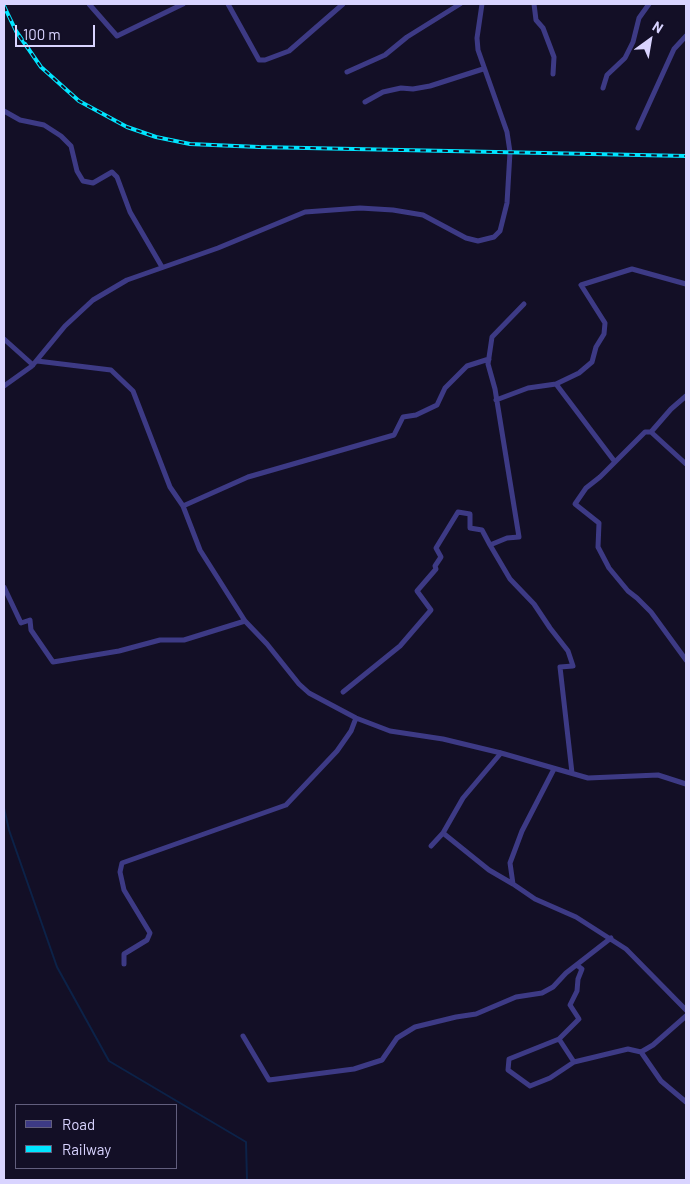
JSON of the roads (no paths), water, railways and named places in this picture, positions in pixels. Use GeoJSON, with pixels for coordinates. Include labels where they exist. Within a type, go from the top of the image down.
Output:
{"type":"FeatureCollection","features":[{"type":"Feature","properties":{"kind":"street"},"geometry":{"type":"LineString","coordinates":[[89,4],[117,36],[183,4]]}},
{"type":"Feature","properties":{"kind":"street"},"geometry":{"type":"LineString","coordinates":[[228,4],[259,60],[265,60],[289,50],[343,4]]}},
{"type":"Feature","properties":{"kind":"street"},"geometry":{"type":"LineString","coordinates":[[347,72],[385,55],[407,37],[460,4]]}},
{"type":"Feature","properties":{"kind":"street"},"geometry":{"type":"LineString","coordinates":[[4,386],[35,363],[65,326],[93,300],[127,280],[218,248],[295,215],[326,210],[360,208],[408,212],[423,215],[466,238],[478,241],[494,236],[500,230],[505,212],[510,152],[507,132],[484,69],[477,38],[482,4]]}},
{"type":"Feature","properties":{"kind":"street"},"geometry":{"type":"LineString","coordinates":[[534,4],[536,20],[543,28],[554,57],[553,74]]}},
{"type":"Feature","properties":{"kind":"street"},"geometry":{"type":"LineString","coordinates":[[603,88],[607,75],[625,58],[634,42],[639,18],[649,4]]}},
{"type":"Feature","properties":{"kind":"street"},"geometry":{"type":"LineString","coordinates":[[638,128],[674,49],[686,36]]}},
{"type":"Feature","properties":{"kind":"street"},"geometry":{"type":"LineString","coordinates":[[365,102],[383,92],[401,88],[413,89],[430,86],[484,69]]}},
{"type":"Feature","properties":{"kind":"street"},"geometry":{"type":"LineString","coordinates":[[4,110],[20,120],[44,125],[61,136],[71,146],[77,171],[83,181],[93,183],[112,172],[117,177],[130,212],[162,267]]}},
{"type":"Feature","properties":{"kind":"street"},"geometry":{"type":"LineString","coordinates":[[496,400],[528,388],[556,384],[579,373],[592,362],[596,347],[604,334],[605,323],[581,285],[632,269],[680,280],[686,284]]}},
{"type":"Feature","properties":{"kind":"street"},"geometry":{"type":"LineString","coordinates":[[490,545],[507,538],[519,537],[489,359],[492,337],[524,304]]}},
{"type":"Feature","properties":{"kind":"street"},"geometry":{"type":"LineString","coordinates":[[4,339],[35,363],[74,365],[110,370],[128,384],[138,398],[170,486],[183,506],[200,550],[245,621],[309,693],[356,718],[390,731],[443,739],[501,753],[588,778],[658,775],[686,784]]}},
{"type":"Feature","properties":{"kind":"street"},"geometry":{"type":"LineString","coordinates":[[43,354],[47,364]]}},
{"type":"Feature","properties":{"kind":"street"},"geometry":{"type":"LineString","coordinates":[[183,506],[248,477],[394,435],[403,416],[416,415],[437,405],[444,388],[468,366],[489,359]]}},
{"type":"Feature","properties":{"kind":"street"},"geometry":{"type":"LineString","coordinates":[[556,384],[615,462]]}},
{"type":"Feature","properties":{"kind":"street"},"geometry":{"type":"LineString","coordinates":[[651,432],[670,409],[686,396]]}},
{"type":"Feature","properties":{"kind":"street"},"geometry":{"type":"LineString","coordinates":[[686,464],[651,432],[645,432],[586,488],[575,504],[599,523],[598,547],[610,568],[628,591],[638,598],[651,612],[686,660]]}},
{"type":"Feature","properties":{"kind":"street"},"geometry":{"type":"LineString","coordinates":[[343,692],[400,646],[431,610],[417,591],[436,569],[435,566],[441,557],[436,548],[458,512],[470,514],[470,528],[482,530],[510,579],[534,604],[568,651],[573,666],[560,667],[572,773]]}},
{"type":"Feature","properties":{"kind":"street"},"geometry":{"type":"LineString","coordinates":[[4,586],[21,623],[30,620],[31,630],[53,662],[118,651],[160,640],[184,640],[245,621]]}},
{"type":"Feature","properties":{"kind":"street"},"geometry":{"type":"LineString","coordinates":[[124,964],[124,954],[147,940],[150,933],[124,890],[120,872],[122,863],[286,804],[337,751],[351,731],[356,718]]}},
{"type":"Feature","properties":{"kind":"street"},"geometry":{"type":"LineString","coordinates":[[431,846],[443,833],[463,798],[501,753]]}},
{"type":"Feature","properties":{"kind":"street"},"geometry":{"type":"LineString","coordinates":[[513,884],[510,863],[522,831],[554,769]]}},
{"type":"Feature","properties":{"kind":"street"},"geometry":{"type":"LineString","coordinates":[[443,833],[489,870],[535,899],[576,917],[611,938],[626,949],[686,1010]]}},
{"type":"Feature","properties":{"kind":"street"},"geometry":{"type":"LineString","coordinates":[[243,1036],[269,1080],[354,1069],[382,1060],[397,1038],[415,1027],[476,1014],[516,996],[542,993],[553,987],[566,974],[611,938]]}},
{"type":"Feature","properties":{"kind":"street"},"geometry":{"type":"LineString","coordinates":[[578,966],[582,969],[577,991],[570,1005],[579,1019],[559,1039],[509,1059],[508,1070],[530,1086],[550,1078],[574,1062],[628,1049],[641,1052],[661,1081],[686,1102]]}},
{"type":"Feature","properties":{"kind":"street"},"geometry":{"type":"LineString","coordinates":[[641,1052],[659,1040],[686,1016]]}},
{"type":"Feature","properties":{"kind":"street"},"geometry":{"type":"LineString","coordinates":[[559,1039],[574,1062]]}},
{"type":"Feature","properties":{"kind":"waterway"},"geometry":{"type":"LineString","coordinates":[[4,808],[9,830],[57,967],[109,1061],[246,1142],[247,1180]]}},
{"type":"Feature","properties":{"kind":"railway"},"geometry":{"type":"LineString","coordinates":[[4,6],[16,31],[41,67],[79,101],[127,127],[156,137],[190,144],[259,147],[686,156]]}}]}
